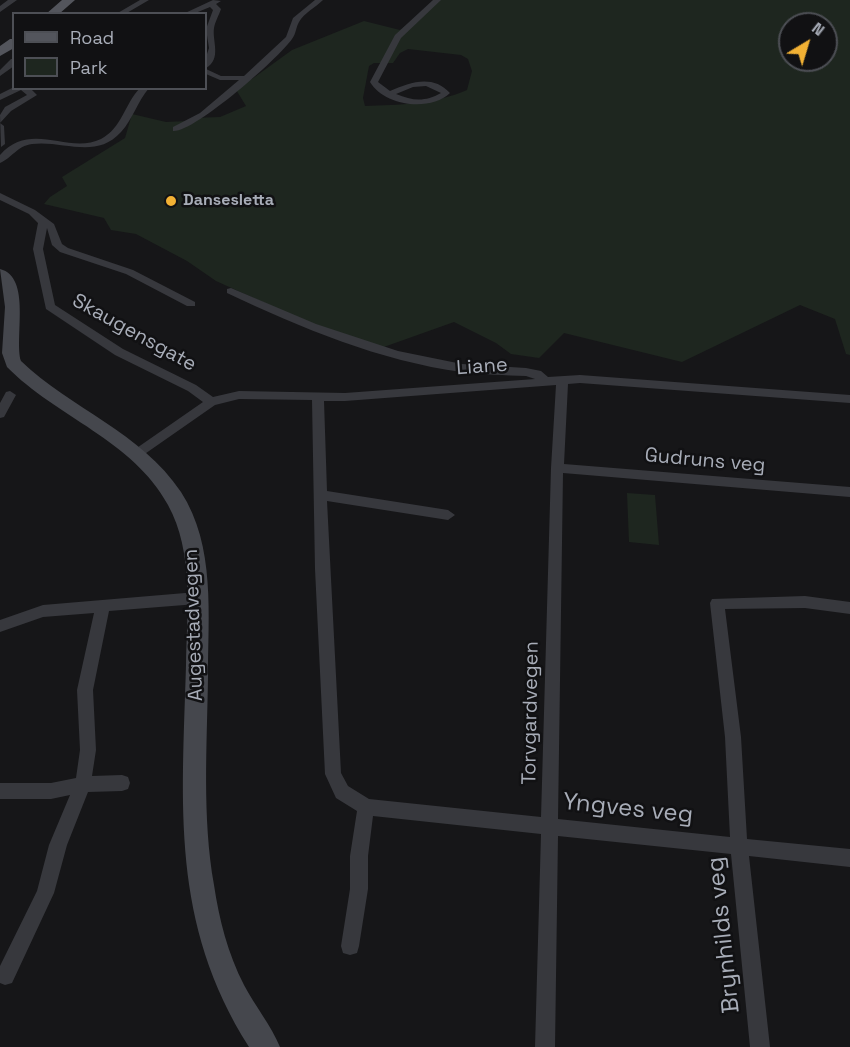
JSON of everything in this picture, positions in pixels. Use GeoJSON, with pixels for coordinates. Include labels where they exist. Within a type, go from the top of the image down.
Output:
{"type":"FeatureCollection","features":[{"type":"Feature","properties":{"kind":"main road"},"geometry":{"type":"LineString","coordinates":[[54,12],[69,0]]}},
{"type":"Feature","properties":{"kind":"main road","name":"Augestadvegen"},"geometry":{"type":"LineString","coordinates":[[0,274],[8,285],[12,297],[2,340],[8,357],[15,365],[135,455],[164,483],[184,516],[194,549],[197,598],[195,829],[200,890],[219,961],[235,996],[266,1047]]}},
{"type":"Feature","properties":{"kind":"street"},"geometry":{"type":"LineString","coordinates":[[0,10],[12,0]]}},
{"type":"Feature","properties":{"kind":"street"},"geometry":{"type":"LineString","coordinates":[[123,12],[145,0]]}},
{"type":"Feature","properties":{"kind":"street"},"geometry":{"type":"LineString","coordinates":[[191,12],[221,0]]}},
{"type":"Feature","properties":{"kind":"street"},"geometry":{"type":"LineString","coordinates":[[176,129],[203,115],[246,78],[285,42],[296,20],[319,0]]}},
{"type":"Feature","properties":{"kind":"street"},"geometry":{"type":"LineString","coordinates":[[389,93],[420,83],[430,84],[446,93],[432,101],[416,104],[389,93],[375,86],[374,82],[398,37],[437,0]]}},
{"type":"Feature","properties":{"kind":"street"},"geometry":{"type":"LineString","coordinates":[[207,65],[213,48],[210,29],[217,9],[211,4]]}},
{"type":"Feature","properties":{"kind":"street"},"geometry":{"type":"LineString","coordinates":[[0,74],[12,63]]}},
{"type":"Feature","properties":{"kind":"street"},"geometry":{"type":"LineString","coordinates":[[207,69],[220,78],[246,78]]}},
{"type":"Feature","properties":{"kind":"street"},"geometry":{"type":"LineString","coordinates":[[0,81],[10,93]]}},
{"type":"Feature","properties":{"kind":"street"},"geometry":{"type":"LineString","coordinates":[[0,97],[15,90]]}},
{"type":"Feature","properties":{"kind":"street"},"geometry":{"type":"LineString","coordinates":[[0,121],[8,109],[33,95],[28,90]]}},
{"type":"Feature","properties":{"kind":"street"},"geometry":{"type":"LineString","coordinates":[[0,160],[11,149],[40,141],[86,146],[100,143],[126,122],[136,97],[143,90]]}},
{"type":"Feature","properties":{"kind":"street"},"geometry":{"type":"LineString","coordinates":[[0,126],[2,144]]}},
{"type":"Feature","properties":{"kind":"street"},"geometry":{"type":"LineString","coordinates":[[0,196],[51,226],[57,245],[64,250],[113,263],[191,304]]}},
{"type":"Feature","properties":{"kind":"street","name":"Skaugensgate"},"geometry":{"type":"LineString","coordinates":[[43,222],[38,249],[50,307],[119,352],[192,388],[211,402]]}},
{"type":"Feature","properties":{"kind":"street"},"geometry":{"type":"LineString","coordinates":[[231,291],[284,315],[356,342],[452,367],[526,372],[554,381]]}},
{"type":"Feature","properties":{"kind":"street","name":"Liane"},"geometry":{"type":"LineString","coordinates":[[135,455],[211,402],[239,395],[318,398],[554,381],[625,380],[850,399]]}},
{"type":"Feature","properties":{"kind":"street","name":"Torvgardvegen"},"geometry":{"type":"LineString","coordinates":[[545,1047],[557,468],[554,381]]}},
{"type":"Feature","properties":{"kind":"street"},"geometry":{"type":"LineString","coordinates":[[0,414],[10,395]]}},
{"type":"Feature","properties":{"kind":"street","name":"Yngves veg"},"geometry":{"type":"LineString","coordinates":[[318,398],[320,495],[333,774],[342,792],[366,807],[850,858]]}},
{"type":"Feature","properties":{"kind":"street","name":"Gudruns veg"},"geometry":{"type":"LineString","coordinates":[[557,468],[850,492]]}},
{"type":"Feature","properties":{"kind":"street"},"geometry":{"type":"LineString","coordinates":[[320,495],[448,515]]}},
{"type":"Feature","properties":{"kind":"street"},"geometry":{"type":"LineString","coordinates":[[0,626],[44,611],[197,598]]}},
{"type":"Feature","properties":{"kind":"street","name":"Brynhilds veg"},"geometry":{"type":"LineString","coordinates":[[760,1047],[739,845],[733,737],[717,603],[805,602],[850,608]]}},
{"type":"Feature","properties":{"kind":"street"},"geometry":{"type":"LineString","coordinates":[[5,976],[45,893],[58,845],[83,784],[88,750],[85,690],[103,605]]}},
{"type":"Feature","properties":{"kind":"street"},"geometry":{"type":"LineString","coordinates":[[0,791],[51,790],[83,784],[122,783]]}},
{"type":"Feature","properties":{"kind":"street"},"geometry":{"type":"LineString","coordinates":[[350,946],[359,889],[359,856],[366,807]]}},
{"type":"Feature","properties":{"kind":"green space"},"geometry":{"type":"Polygon","coordinates":[[[438,0],[850,0],[850,355],[846,354],[835,319],[800,305],[682,362],[564,333],[539,358],[511,354],[496,343],[454,322],[381,348],[305,321],[216,281],[187,261],[136,234],[111,230],[104,218],[44,204],[50,197],[67,186],[62,177],[125,138],[132,114],[166,122],[220,117],[246,106],[235,88],[241,81],[252,79],[292,50],[364,21],[400,30],[438,0]],[[408,49],[400,53],[393,63],[374,63],[369,66],[363,98],[365,106],[430,101],[467,90],[472,71],[468,59],[461,55],[408,49]]]}},
{"type":"Feature","properties":{"kind":"green space"},"geometry":{"type":"Polygon","coordinates":[[[627,493],[655,495],[659,545],[629,542],[627,493]]]}},
{"type":"Feature","properties":{"kind":"place","name":"Dansesletta"},"geometry":{"type":"Point","coordinates":[171,201]}}]}
